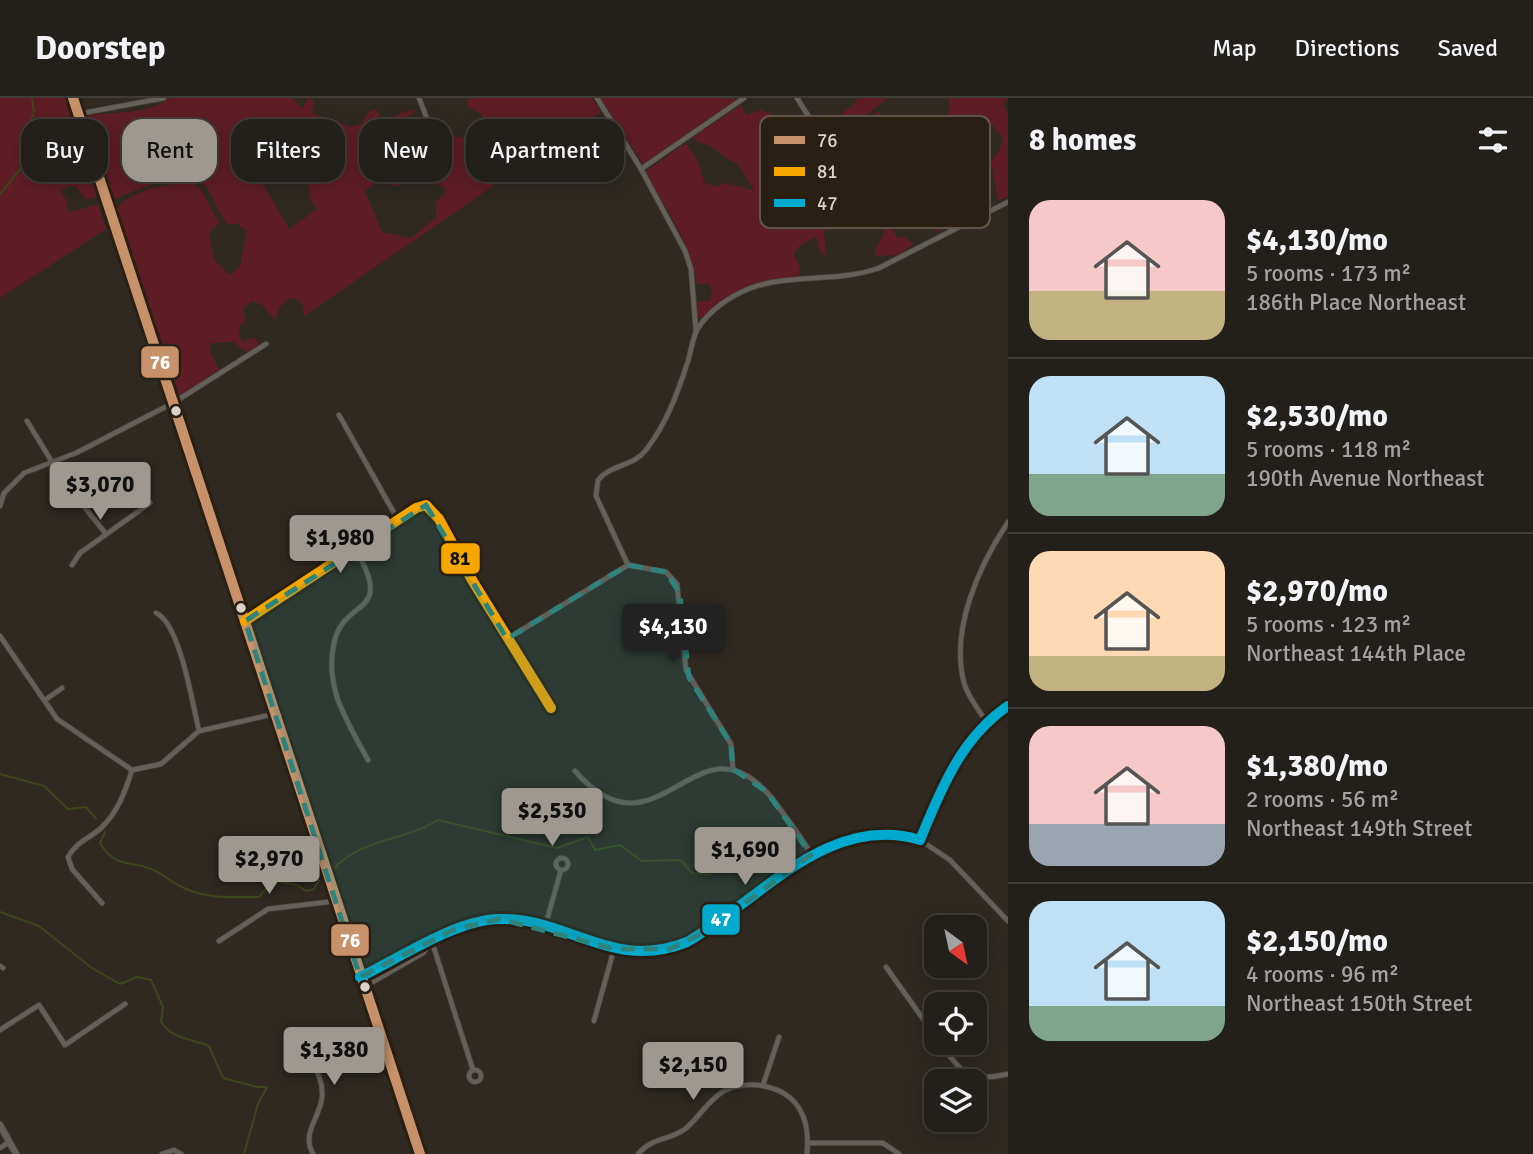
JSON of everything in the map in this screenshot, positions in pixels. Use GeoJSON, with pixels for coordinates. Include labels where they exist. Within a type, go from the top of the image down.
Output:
{"type":"FeatureCollection","features":[{"type":"Feature","properties":{"kind":"main road"},"geometry":{"type":"LineString","coordinates":[[73,98],[420,1154]]}},
{"type":"Feature","properties":{"kind":"main road"},"geometry":{"type":"LineString","coordinates":[[0,1125],[16,1154]]}},
{"type":"Feature","properties":{"kind":"street"},"geometry":{"type":"LineString","coordinates":[[78,114],[164,98]]}},
{"type":"Feature","properties":{"kind":"street"},"geometry":{"type":"LineString","coordinates":[[419,98],[427,119]]}},
{"type":"Feature","properties":{"kind":"street"},"geometry":{"type":"LineString","coordinates":[[597,98],[641,169],[691,269],[696,331],[673,405],[653,440],[637,459],[603,474],[595,488],[628,565]]}},
{"type":"Feature","properties":{"kind":"street"},"geometry":{"type":"LineString","coordinates":[[641,169],[744,98]]}},
{"type":"Feature","properties":{"kind":"street"},"geometry":{"type":"LineString","coordinates":[[797,98],[808,116]]}},
{"type":"Feature","properties":{"kind":"street"},"geometry":{"type":"LineString","coordinates":[[990,211],[1008,202]]}},
{"type":"Feature","properties":{"kind":"street"},"geometry":{"type":"LineString","coordinates":[[696,331],[714,310],[749,289],[869,272],[956,228]]}},
{"type":"Feature","properties":{"kind":"street"},"geometry":{"type":"LineString","coordinates":[[0,506],[4,493],[24,473],[54,462],[173,403],[266,344]]}},
{"type":"Feature","properties":{"kind":"street"},"geometry":{"type":"LineString","coordinates":[[339,415],[398,520]]}},
{"type":"Feature","properties":{"kind":"street"},"geometry":{"type":"LineString","coordinates":[[27,421],[68,488],[84,504],[106,534]]}},
{"type":"Feature","properties":{"kind":"street"},"geometry":{"type":"LineString","coordinates":[[72,565],[80,554],[150,503]]}},
{"type":"Feature","properties":{"kind":"street"},"geometry":{"type":"LineString","coordinates":[[245,621],[416,508],[426,506],[439,519],[507,639],[551,708]]}},
{"type":"Feature","properties":{"kind":"street"},"geometry":{"type":"LineString","coordinates":[[986,721],[964,685],[962,641],[974,584],[990,550],[1008,522]]}},
{"type":"Feature","properties":{"kind":"street"},"geometry":{"type":"LineString","coordinates":[[356,550],[371,578],[370,596],[339,630],[331,672],[337,704],[368,760]]}},
{"type":"Feature","properties":{"kind":"street"},"geometry":{"type":"LineString","coordinates":[[507,639],[628,565],[666,572],[677,584],[686,670],[731,744],[733,769]]}},
{"type":"Feature","properties":{"kind":"street"},"geometry":{"type":"LineString","coordinates":[[156,613],[165,619],[175,640],[199,731]]}},
{"type":"Feature","properties":{"kind":"street"},"geometry":{"type":"LineString","coordinates":[[0,636],[57,719],[132,770],[161,764],[199,731],[274,714]]}},
{"type":"Feature","properties":{"kind":"street"},"geometry":{"type":"LineString","coordinates":[[44,700],[62,688]]}},
{"type":"Feature","properties":{"kind":"street"},"geometry":{"type":"LineString","coordinates":[[920,841],[961,753],[986,721],[1008,706]]}},
{"type":"Feature","properties":{"kind":"street"},"geometry":{"type":"LineString","coordinates":[[575,771],[588,786],[612,802],[652,800],[699,774],[719,768],[733,769],[749,776],[767,792],[811,855]]}},
{"type":"Feature","properties":{"kind":"street"},"geometry":{"type":"LineString","coordinates":[[102,903],[72,869],[68,857],[71,850],[113,815],[124,795],[132,770]]}},
{"type":"Feature","properties":{"kind":"street"},"geometry":{"type":"LineString","coordinates":[[360,976],[432,943],[453,930],[487,920],[521,921],[614,948],[645,953],[688,942],[811,855],[848,839],[894,835],[920,841],[950,860],[1008,921]]}},
{"type":"Feature","properties":{"kind":"street"},"geometry":{"type":"LineString","coordinates":[[545,927],[561,870]]}},
{"type":"Feature","properties":{"kind":"street"},"geometry":{"type":"LineString","coordinates":[[219,941],[268,909],[336,901]]}},
{"type":"Feature","properties":{"kind":"street"},"geometry":{"type":"LineString","coordinates":[[364,987],[424,953],[432,943]]}},
{"type":"Feature","properties":{"kind":"street"},"geometry":{"type":"LineString","coordinates":[[432,943],[473,1070]]}},
{"type":"Feature","properties":{"kind":"street"},"geometry":{"type":"LineString","coordinates":[[593,1021],[614,948]]}},
{"type":"Feature","properties":{"kind":"street"},"geometry":{"type":"LineString","coordinates":[[886,967],[924,1020]]}},
{"type":"Feature","properties":{"kind":"street"},"geometry":{"type":"LineString","coordinates":[[0,1030],[38,1005],[65,1045],[125,1004]]}},
{"type":"Feature","properties":{"kind":"street"},"geometry":{"type":"LineString","coordinates":[[300,1030],[300,1042],[316,1071],[323,1095],[309,1133],[308,1144],[313,1154]]}},
{"type":"Feature","properties":{"kind":"street"},"geometry":{"type":"LineString","coordinates":[[763,1085],[779,1037]]}},
{"type":"Feature","properties":{"kind":"street"},"geometry":{"type":"LineString","coordinates":[[949,1055],[959,1069]]}},
{"type":"Feature","properties":{"kind":"street"},"geometry":{"type":"LineString","coordinates":[[987,1079],[1008,1074]]}},
{"type":"Feature","properties":{"kind":"street"},"geometry":{"type":"LineString","coordinates":[[638,1154],[651,1141],[686,1128],[724,1091],[763,1085],[780,1091],[799,1108],[805,1123],[807,1154]]}},
{"type":"Feature","properties":{"kind":"street"},"geometry":{"type":"LineString","coordinates":[[0,1148],[9,1142]]}},
{"type":"Feature","properties":{"kind":"street"},"geometry":{"type":"LineString","coordinates":[[808,1143],[883,1143],[899,1154]]}},
{"type":"Feature","properties":{"kind":"street"},"geometry":{"type":"LineString","coordinates":[[162,1154],[174,1150],[181,1154]]}},
{"type":"Feature","properties":{"kind":"highlighted area"},"geometry":{"type":"Polygon","coordinates":[[[426,505],[507,639],[628,565],[666,572],[680,594],[689,678],[731,744],[733,769],[767,792],[811,855],[705,932],[670,949],[614,949],[500,919],[453,930],[360,977],[245,621],[426,505]]]}},
{"type":"Feature","properties":{"kind":"shaded area"},"geometry":{"type":"Polygon","coordinates":[[[0,98],[67,98],[74,119],[21,119],[21,182],[94,182],[98,194],[94,199],[85,199],[76,187],[69,186],[61,191],[68,203],[67,211],[98,205],[106,229],[0,298],[0,98]]]}},
{"type":"Feature","properties":{"kind":"shaded area"},"geometry":{"type":"Polygon","coordinates":[[[170,98],[292,98],[302,108],[309,98],[314,101],[312,113],[328,119],[231,119],[231,182],[262,182],[289,229],[317,209],[310,199],[308,182],[345,182],[345,125],[359,124],[359,182],[377,182],[365,191],[382,232],[411,238],[437,217],[435,202],[446,193],[443,186],[431,182],[452,182],[454,136],[466,138],[466,182],[499,182],[304,316],[303,305],[297,299],[289,299],[280,307],[275,320],[262,305],[252,301],[243,309],[246,320],[239,327],[240,338],[244,342],[257,339],[257,346],[247,352],[233,342],[211,343],[210,351],[219,370],[177,397],[174,396],[115,209],[122,202],[152,188],[194,184],[202,191],[219,223],[209,233],[214,259],[229,275],[240,266],[247,231],[237,224],[227,224],[208,190],[199,182],[217,182],[217,119],[122,119],[122,182],[161,182],[116,199],[110,197],[105,182],[108,182],[108,119],[86,117],[143,110],[170,98]]]}},
{"type":"Feature","properties":{"kind":"shaded area"},"geometry":{"type":"Polygon","coordinates":[[[471,98],[592,98],[601,112],[591,119],[481,119],[482,115],[468,107],[467,101],[471,98]]]}},
{"type":"Feature","properties":{"kind":"shaded area"},"geometry":{"type":"Polygon","coordinates":[[[600,98],[736,100],[643,164],[624,135],[624,119],[614,119],[600,98]]]}},
{"type":"Feature","properties":{"kind":"shaded area"},"geometry":{"type":"Polygon","coordinates":[[[857,98],[888,98],[865,116],[840,116],[856,103],[857,98]]]}},
{"type":"Feature","properties":{"kind":"shaded area"},"geometry":{"type":"Polygon","coordinates":[[[949,98],[1008,98],[1003,104],[1008,113],[1008,196],[998,201],[991,161],[999,151],[1003,138],[990,126],[990,116],[947,116],[949,98]]]}},
{"type":"Feature","properties":{"kind":"shaded area"},"geometry":{"type":"Polygon","coordinates":[[[741,105],[747,115],[761,110],[771,114],[772,116],[760,116],[760,228],[830,228],[824,231],[826,257],[820,252],[816,237],[799,246],[794,254],[800,267],[799,276],[746,288],[724,300],[701,318],[697,316],[695,302],[710,301],[712,289],[708,284],[697,284],[683,240],[645,172],[686,143],[699,163],[704,182],[715,187],[724,183],[754,190],[737,163],[709,146],[698,143],[693,137],[741,105]]]}},
{"type":"Feature","properties":{"kind":"shaded area"},"geometry":{"type":"Polygon","coordinates":[[[376,109],[382,119],[364,119],[369,111],[376,109]]]}},
{"type":"Feature","properties":{"kind":"shaded area"},"geometry":{"type":"Polygon","coordinates":[[[417,110],[406,119],[382,119],[408,111],[417,110]]]}},
{"type":"Feature","properties":{"kind":"shaded area"},"geometry":{"type":"Polygon","coordinates":[[[388,182],[405,182],[396,187],[388,182]]]}},
{"type":"Feature","properties":{"kind":"shaded area"},"geometry":{"type":"Polygon","coordinates":[[[882,228],[891,228],[897,237],[906,237],[913,245],[898,255],[875,256],[875,250],[885,232],[882,228]]]}},
{"type":"Feature","properties":{"kind":"waterway"},"geometry":{"type":"LineString","coordinates":[[0,194],[28,160],[28,131],[34,112],[32,98]]}},
{"type":"Feature","properties":{"kind":"waterway"},"geometry":{"type":"LineString","coordinates":[[0,774],[44,786],[68,809],[86,807],[96,819]]}},
{"type":"Feature","properties":{"kind":"waterway"},"geometry":{"type":"LineString","coordinates":[[333,870],[355,852],[438,820],[557,848],[588,837],[595,850],[620,845],[642,861],[681,860],[692,873],[709,875],[716,863],[734,863],[746,850],[763,852],[780,865]]}},
{"type":"Feature","properties":{"kind":"waterway"},"geometry":{"type":"LineString","coordinates":[[105,832],[100,843],[111,856],[122,862],[151,869],[193,892],[221,897],[259,897],[273,881],[297,885],[306,891],[314,889],[319,880]]}},
{"type":"Feature","properties":{"kind":"waterway"},"geometry":{"type":"LineString","coordinates":[[0,912],[39,926],[92,968],[120,984],[137,977],[151,980],[163,1007],[161,1022],[166,1028],[177,1035],[209,1046],[223,1078],[267,1087],[258,1104],[244,1154]]}},
{"type":"Feature","properties":{"kind":"transit line","name":"76"},"geometry":{"type":"LineString","coordinates":[[73,98],[420,1154]]}},
{"type":"Feature","properties":{"kind":"transit line","name":"81"},"geometry":{"type":"LineString","coordinates":[[245,621],[416,508],[426,505],[439,519],[472,580],[551,708]]}},
{"type":"Feature","properties":{"kind":"transit line","name":"47"},"geometry":{"type":"LineString","coordinates":[[360,977],[446,933],[482,921],[499,919],[547,926],[591,941],[636,951],[660,950],[687,942],[796,865],[825,849],[855,838],[887,835],[920,840],[936,802],[965,749],[977,733],[1008,706]]}}]}
